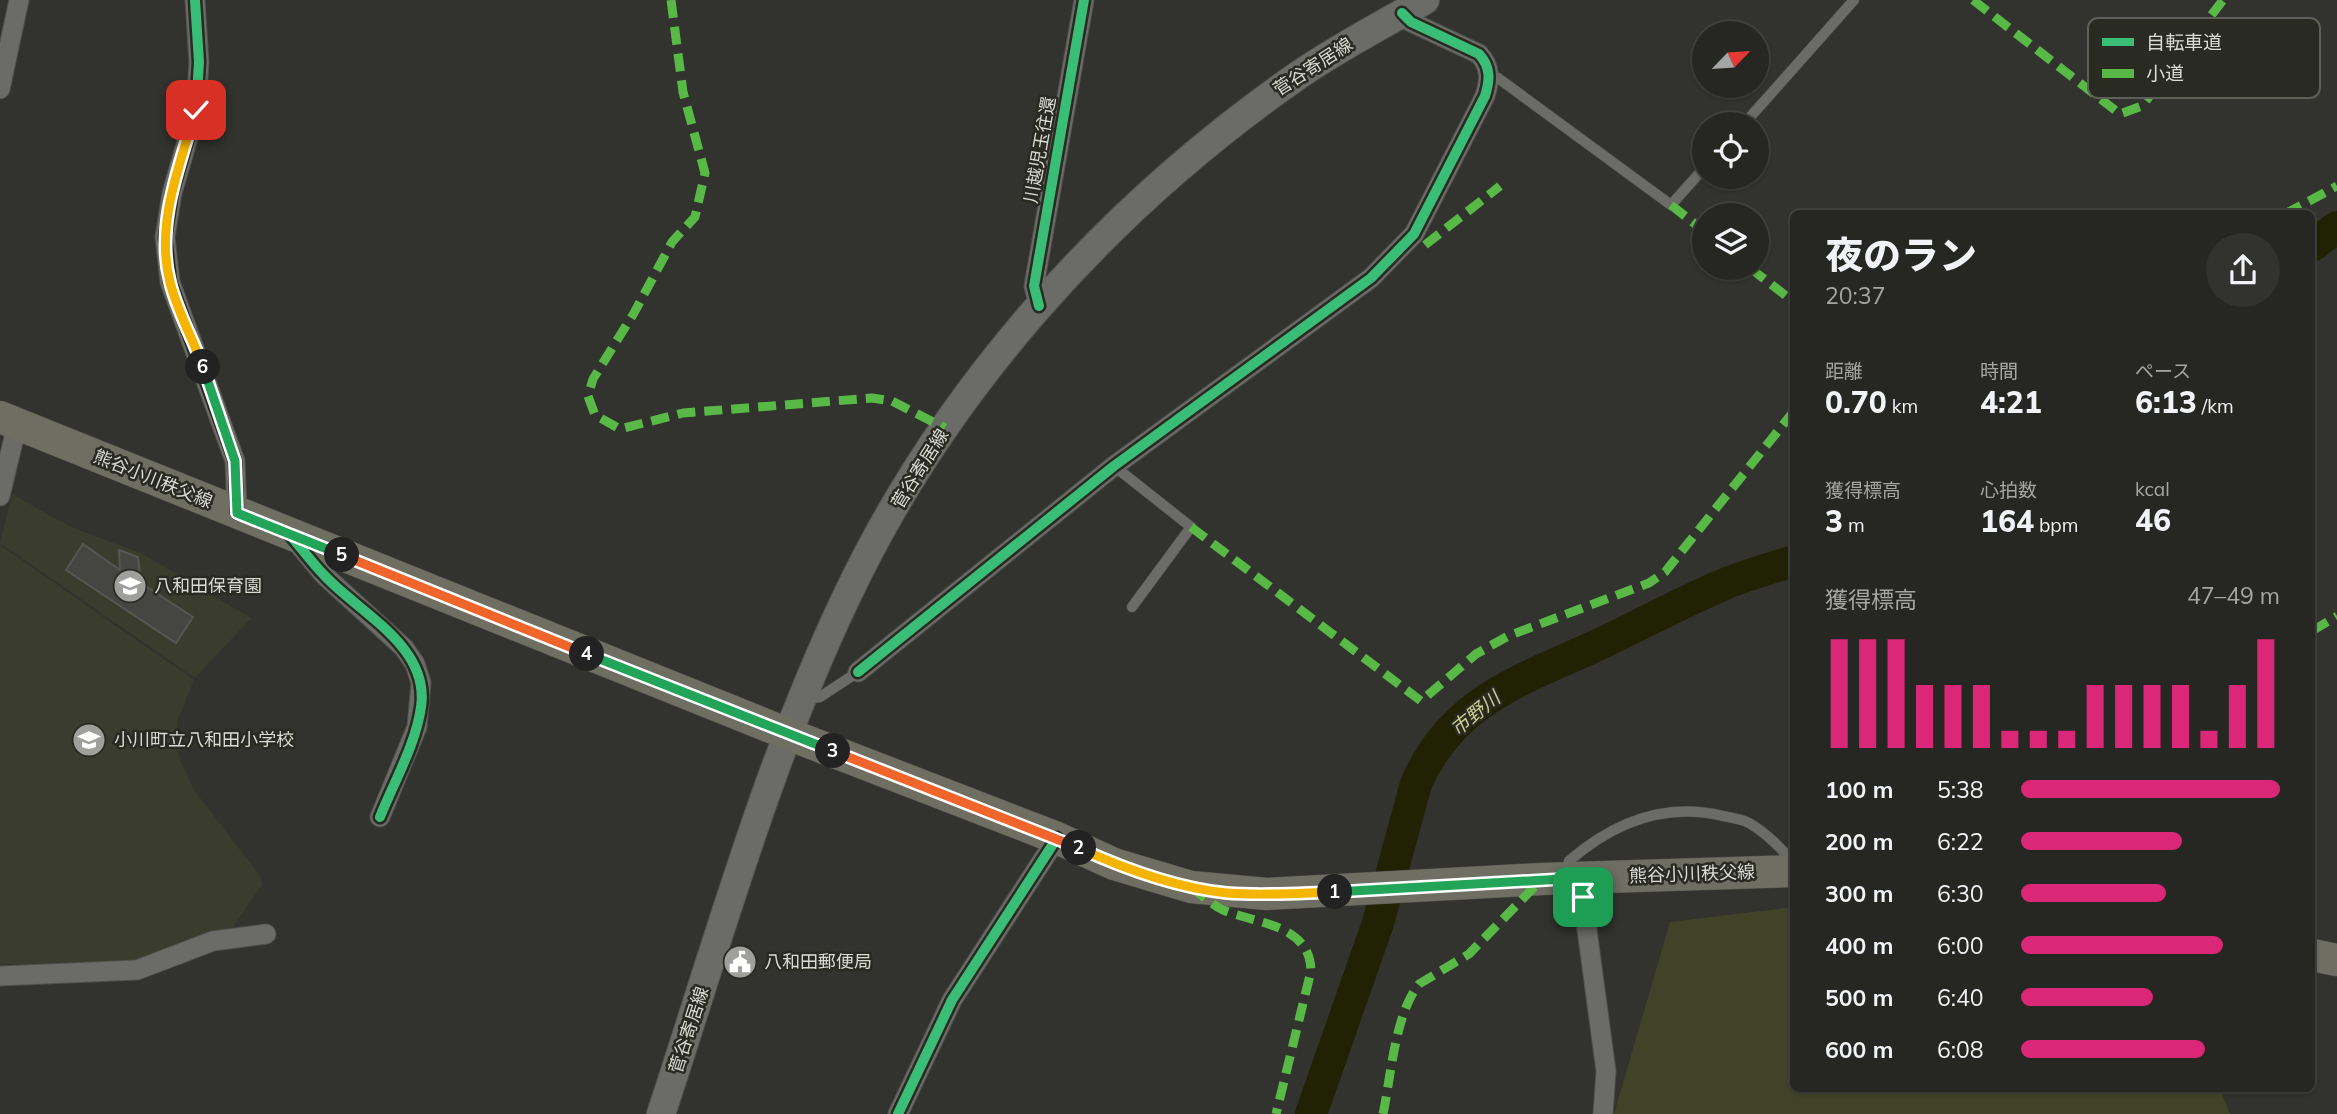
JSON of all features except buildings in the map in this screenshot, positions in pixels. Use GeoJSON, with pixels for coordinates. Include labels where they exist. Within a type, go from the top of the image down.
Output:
{"type":"FeatureCollection","features":[{"type":"Feature","properties":{"kind":"main road","name":"菅谷寄居線"},"geometry":{"type":"LineString","coordinates":[[661,1114],[788,734],[802,700],[846,597],[898,502],[945,428],[1039,306],[1132,211],[1239,118],[1332,52],[1414,7]]}},
{"type":"Feature","properties":{"kind":"main road","name":"熊谷小川秩父線"},"geometry":{"type":"LineString","coordinates":[[9,421],[788,734],[1057,838],[1114,864],[1191,887],[1227,893],[1352,891],[1573,878],[1790,872]]}},
{"type":"Feature","properties":{"kind":"main road"},"geometry":{"type":"LineString","coordinates":[[2315,956],[2337,960]]}},
{"type":"Feature","properties":{"kind":"street"},"geometry":{"type":"LineString","coordinates":[[0,89],[19,0]]}},
{"type":"Feature","properties":{"kind":"street"},"geometry":{"type":"LineString","coordinates":[[195,0],[199,62],[196,110],[172,193],[165,237],[170,282],[235,461],[237,513]]}},
{"type":"Feature","properties":{"kind":"street","name":"川越児玉往還"},"geometry":{"type":"LineString","coordinates":[[1039,306],[1034,286],[1084,0]]}},
{"type":"Feature","properties":{"kind":"street"},"geometry":{"type":"LineString","coordinates":[[858,671],[1114,466],[1371,278],[1402,249],[1414,234],[1485,96],[1489,75],[1486,61],[1479,54],[1410,22],[1414,7]]}},
{"type":"Feature","properties":{"kind":"street"},"geometry":{"type":"LineString","coordinates":[[0,496],[9,421]]}},
{"type":"Feature","properties":{"kind":"street"},"geometry":{"type":"LineString","coordinates":[[289,534],[324,576],[404,648],[415,664],[421,694],[417,727],[380,817]]}},
{"type":"Feature","properties":{"kind":"street"},"geometry":{"type":"LineString","coordinates":[[898,1114],[952,1000],[1057,838]]}},
{"type":"Feature","properties":{"kind":"street"},"geometry":{"type":"LineString","coordinates":[[1573,878],[1606,1071],[1602,1114]]}},
{"type":"Feature","properties":{"kind":"street"},"geometry":{"type":"LineString","coordinates":[[0,976],[137,970],[213,941],[266,934]]}},
{"type":"Feature","properties":{"kind":"lane"},"geometry":{"type":"LineString","coordinates":[[1755,112],[1854,0]]}},
{"type":"Feature","properties":{"kind":"lane"},"geometry":{"type":"LineString","coordinates":[[1489,75],[1671,205],[1692,181]]}},
{"type":"Feature","properties":{"kind":"lane"},"geometry":{"type":"LineString","coordinates":[[1114,466],[1191,527],[1132,607]]}},
{"type":"Feature","properties":{"kind":"lane"},"geometry":{"type":"LineString","coordinates":[[802,700],[820,696],[858,671]]}},
{"type":"Feature","properties":{"kind":"lane"},"geometry":{"type":"LineString","coordinates":[[1573,878],[1569,861],[1584,848],[1611,831],[1665,811],[1706,812],[1747,822],[1777,844],[1790,859]]}},
{"type":"Feature","properties":{"kind":"shaded area","name":"八和田保育園"},"geometry":{"type":"Polygon","coordinates":[[[12,494],[71,527],[143,554],[251,618],[195,678],[0,543],[12,494]]]}},
{"type":"Feature","properties":{"kind":"shaded area","name":"小川町立八和田小学校"},"geometry":{"type":"Polygon","coordinates":[[[0,545],[194,680],[177,722],[179,757],[194,790],[261,877],[262,885],[232,928],[134,967],[0,964],[0,545]]]}},
{"type":"Feature","properties":{"kind":"green space"},"geometry":{"type":"Polygon","coordinates":[[[1790,907],[1790,1092],[2221,1092],[2230,1114],[1614,1114],[1670,922],[1790,907]]]}},
{"type":"Feature","properties":{"kind":"waterway","name":"市野川"},"geometry":{"type":"LineString","coordinates":[[2315,244],[2337,227]]}},
{"type":"Feature","properties":{"kind":"waterway","name":"市野川"},"geometry":{"type":"LineString","coordinates":[[1311,1114],[1378,923],[1416,784],[1431,755],[1450,731],[1471,711],[1520,681],[1718,587],[1790,562]]}},
{"type":"Feature","properties":{"kind":"marked path"},"geometry":{"type":"LineString","coordinates":[[671,0],[683,92],[705,173],[695,217],[672,242],[634,313],[593,379],[588,396],[595,415],[620,429],[683,413],[872,398],[892,401],[945,428]]}},
{"type":"Feature","properties":{"kind":"marked path"},"geometry":{"type":"LineString","coordinates":[[1973,0],[2088,89]]}},
{"type":"Feature","properties":{"kind":"marked path"},"geometry":{"type":"LineString","coordinates":[[2209,18],[2223,0]]}},
{"type":"Feature","properties":{"kind":"marked path"},"geometry":{"type":"LineString","coordinates":[[2099,98],[2120,114],[2142,106],[2148,98]]}},
{"type":"Feature","properties":{"kind":"marked path"},"geometry":{"type":"LineString","coordinates":[[1425,245],[1500,186]]}},
{"type":"Feature","properties":{"kind":"marked path"},"geometry":{"type":"LineString","coordinates":[[2292,210],[2337,186]]}},
{"type":"Feature","properties":{"kind":"marked path"},"geometry":{"type":"LineString","coordinates":[[1671,205],[1692,222]]}},
{"type":"Feature","properties":{"kind":"marked path"},"geometry":{"type":"LineString","coordinates":[[1766,280],[1790,299]]}},
{"type":"Feature","properties":{"kind":"marked path"},"geometry":{"type":"LineString","coordinates":[[1191,527],[1421,701],[1476,654],[1508,636],[1649,583],[1665,572],[1790,416]]}},
{"type":"Feature","properties":{"kind":"marked path"},"geometry":{"type":"LineString","coordinates":[[2315,629],[2337,616]]}},
{"type":"Feature","properties":{"kind":"marked path"},"geometry":{"type":"LineString","coordinates":[[1383,1114],[1399,1028],[1419,984],[1469,954],[1542,879]]}},
{"type":"Feature","properties":{"kind":"marked path"},"geometry":{"type":"LineString","coordinates":[[1191,887],[1223,910],[1266,923],[1292,935],[1302,944],[1308,955],[1311,971],[1276,1114]]}},
{"type":"Feature","properties":{"kind":"cycle path"},"geometry":{"type":"LineString","coordinates":[[195,0],[199,62],[196,110],[172,193],[165,237],[170,282],[235,461],[237,513]]}},
{"type":"Feature","properties":{"kind":"cycle path"},"geometry":{"type":"LineString","coordinates":[[1039,306],[1034,286],[1084,0]]}},
{"type":"Feature","properties":{"kind":"cycle path"},"geometry":{"type":"LineString","coordinates":[[858,672],[1114,466],[1371,278],[1414,234],[1485,96],[1488,74],[1486,64],[1479,54],[1411,22],[1402,13]]}},
{"type":"Feature","properties":{"kind":"cycle path"},"geometry":{"type":"LineString","coordinates":[[289,534],[324,575],[389,632],[415,666],[421,685],[418,721],[404,763],[380,817]]}},
{"type":"Feature","properties":{"kind":"cycle path"},"geometry":{"type":"LineString","coordinates":[[898,1114],[952,1000],[1057,838]]}},
{"type":"Feature","properties":{"kind":"place","name":"八和田保育園"},"geometry":{"type":"Point","coordinates":[130,586]}},
{"type":"Feature","properties":{"kind":"place","name":"小川町立八和田小学校"},"geometry":{"type":"Point","coordinates":[89,740]}},
{"type":"Feature","properties":{"kind":"place","name":"八和田郵便局"},"geometry":{"type":"Point","coordinates":[740,962]}},
{"type":"Feature","properties":{"kind":"route"},"geometry":{"type":"LineString","coordinates":[[196,110],[172,193],[165,237],[170,282],[235,461],[238,484],[237,513],[788,734],[1057,838],[1114,864],[1191,887],[1227,893],[1267,894],[1580,878],[1583,897]]}}]}
